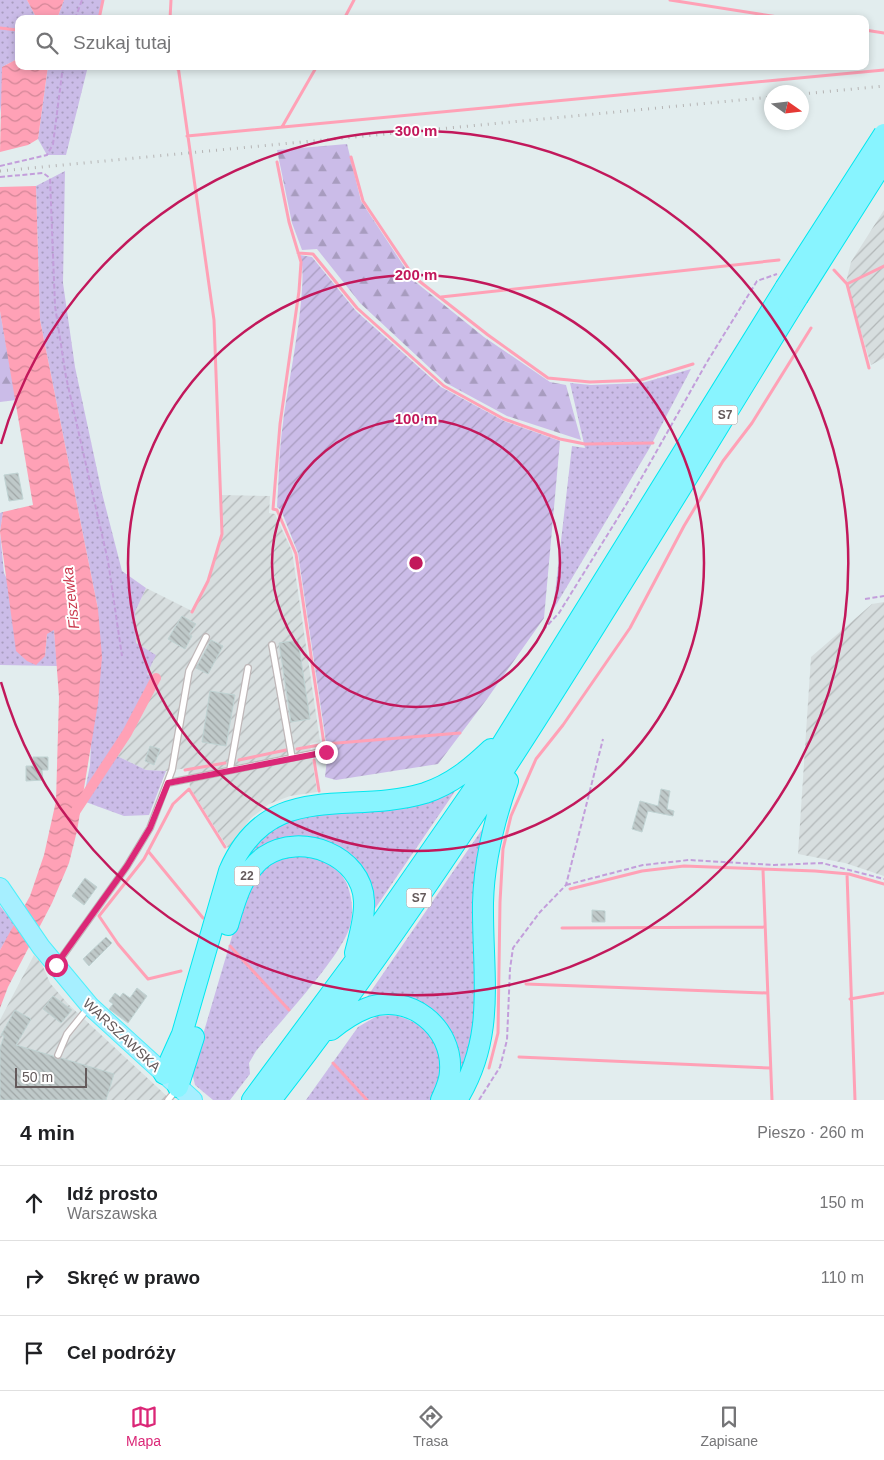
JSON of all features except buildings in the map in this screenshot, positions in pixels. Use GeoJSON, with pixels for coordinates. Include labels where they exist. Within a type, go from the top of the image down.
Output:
{"type":"FeatureCollection","features":[{"type":"Feature","properties":{"kind":"highway","name":"S7"},"geometry":{"type":"LineString","coordinates":[[252,1100],[272,1090],[312,1046],[402,923],[489,796],[517,737],[792,292],[884,134]]}},
{"type":"Feature","properties":{"kind":"highway","name":"S7"},"geometry":{"type":"LineString","coordinates":[[792,292],[884,161]]}},
{"type":"Feature","properties":{"kind":"highway","name":"S7"},"geometry":{"type":"LineString","coordinates":[[272,1090],[352,965],[476,786],[517,737]]}},
{"type":"Feature","properties":{"kind":"highway"},"geometry":{"type":"LineString","coordinates":[[170,1087],[182,1034],[229,872],[238,852],[258,828],[271,818],[290,810],[309,806],[396,799],[426,792],[451,782],[517,737]]}},
{"type":"Feature","properties":{"kind":"highway"},"geometry":{"type":"LineString","coordinates":[[457,1100],[470,1078],[478,1058],[485,1020],[483,904],[487,855],[492,829],[517,737]]}},
{"type":"Feature","properties":{"kind":"highway","name":"22"},"geometry":{"type":"LineString","coordinates":[[170,1087],[234,905],[247,876],[265,856],[280,849],[296,846],[310,847],[336,856],[349,866],[357,876],[364,901],[362,925],[352,965]]}},
{"type":"Feature","properties":{"kind":"highway"},"geometry":{"type":"LineString","coordinates":[[312,1046],[352,1015],[368,1007],[400,1005],[412,1008],[431,1020],[445,1042],[450,1072],[441,1100]]}},
{"type":"Feature","properties":{"kind":"main road","name":"WARSZAWSKA"},"geometry":{"type":"LineString","coordinates":[[0,887],[41,947],[90,1006],[170,1087],[194,1100]]}},
{"type":"Feature","properties":{"kind":"lane"},"geometry":{"type":"LineString","coordinates":[[56,965],[127,866],[150,828],[172,770],[189,671],[206,637]]}},
{"type":"Feature","properties":{"kind":"lane"},"geometry":{"type":"LineString","coordinates":[[272,645],[292,758]]}},
{"type":"Feature","properties":{"kind":"lane"},"geometry":{"type":"LineString","coordinates":[[230,770],[248,668]]}},
{"type":"Feature","properties":{"kind":"lane"},"geometry":{"type":"LineString","coordinates":[[168,783],[326,752]]}},
{"type":"Feature","properties":{"kind":"lane"},"geometry":{"type":"LineString","coordinates":[[58,1055],[67,1034],[90,1006]]}},
{"type":"Feature","properties":{"kind":"path"},"geometry":{"type":"LineString","coordinates":[[76,15],[82,0]]}},
{"type":"Feature","properties":{"kind":"path"},"geometry":{"type":"LineString","coordinates":[[0,166],[47,155],[53,144],[62,70]]}},
{"type":"Feature","properties":{"kind":"path"},"geometry":{"type":"LineString","coordinates":[[0,177],[43,173],[50,178],[55,306],[66,377],[108,561],[122,656]]}},
{"type":"Feature","properties":{"kind":"path"},"geometry":{"type":"LineString","coordinates":[[865,598],[884,596]]}},
{"type":"Feature","properties":{"kind":"path"},"geometry":{"type":"LineString","coordinates":[[479,1100],[500,1067],[507,1040],[510,970],[513,948],[535,918],[566,885],[603,739]]}},
{"type":"Feature","properties":{"kind":"path"},"geometry":{"type":"LineString","coordinates":[[566,885],[642,865],[689,860],[774,864],[822,863],[852,869],[884,879]]}},
{"type":"Feature","properties":{"kind":"shaded area"},"geometry":{"type":"Polygon","coordinates":[[[884,210],[884,358],[871,365],[846,282],[851,262],[884,210]]]}},
{"type":"Feature","properties":{"kind":"shaded area"},"geometry":{"type":"Polygon","coordinates":[[[221,495],[270,496],[269,513],[275,514],[292,551],[320,741],[310,744],[317,792],[290,796],[269,804],[251,818],[228,848],[190,788],[188,768],[166,771],[146,770],[113,754],[156,679],[147,674],[136,643],[135,612],[146,588],[192,611],[208,581],[222,534],[221,495]]]}},
{"type":"Feature","properties":{"kind":"shaded area"},"geometry":{"type":"Polygon","coordinates":[[[884,602],[884,876],[845,863],[798,854],[811,657],[872,604],[884,602]]]}},
{"type":"Feature","properties":{"kind":"shaded area"},"geometry":{"type":"Polygon","coordinates":[[[34,955],[42,964],[50,983],[68,1004],[171,1100],[0,1100],[0,1020],[34,955]]]}},
{"type":"Feature","properties":{"kind":"green space"},"geometry":{"type":"Polygon","coordinates":[[[0,0],[27,0],[35,15],[15,15],[15,60],[2,67],[3,91],[0,113],[0,0]]]}},
{"type":"Feature","properties":{"kind":"green space"},"geometry":{"type":"Polygon","coordinates":[[[64,0],[103,0],[100,15],[58,15],[64,0]]]}},
{"type":"Feature","properties":{"kind":"green space"},"geometry":{"type":"Polygon","coordinates":[[[47,70],[87,70],[66,155],[47,155],[38,139],[47,70]]]}},
{"type":"Feature","properties":{"kind":"green space"},"geometry":{"type":"Polygon","coordinates":[[[347,144],[361,201],[413,280],[484,337],[550,382],[566,385],[581,440],[507,416],[446,383],[360,303],[317,249],[302,250],[292,223],[277,150],[347,144]]]}},
{"type":"Feature","properties":{"kind":"green space"},"geometry":{"type":"Polygon","coordinates":[[[65,171],[63,283],[75,367],[102,493],[122,571],[146,588],[135,612],[136,643],[156,655],[147,674],[156,678],[113,754],[146,770],[166,771],[149,815],[124,816],[83,801],[90,765],[98,609],[40,320],[36,186],[65,171]]]}},
{"type":"Feature","properties":{"kind":"green space"},"geometry":{"type":"Polygon","coordinates":[[[300,255],[312,257],[356,311],[441,387],[504,421],[560,441],[544,618],[438,764],[336,780],[325,777],[329,742],[326,742],[298,553],[281,510],[277,507],[285,407],[300,311],[302,269],[300,255]]]}},
{"type":"Feature","properties":{"kind":"green space"},"geometry":{"type":"Polygon","coordinates":[[[0,311],[16,400],[0,402],[0,311]]]}},
{"type":"Feature","properties":{"kind":"green space"},"geometry":{"type":"Polygon","coordinates":[[[691,369],[649,449],[553,610],[572,446],[585,448],[570,383],[591,385],[642,383],[691,369]]]}},
{"type":"Feature","properties":{"kind":"green space"},"geometry":{"type":"Polygon","coordinates":[[[3,512],[0,532],[0,513],[3,512]]]}},
{"type":"Feature","properties":{"kind":"green space"},"geometry":{"type":"Polygon","coordinates":[[[0,532],[4,573],[45,656],[47,633],[54,629],[57,666],[0,665],[0,532]]]}},
{"type":"Feature","properties":{"kind":"green space"},"geometry":{"type":"Polygon","coordinates":[[[458,787],[374,910],[372,887],[362,867],[344,850],[323,840],[311,837],[295,838],[245,864],[254,844],[285,821],[458,787]]]}},
{"type":"Feature","properties":{"kind":"green space"},"geometry":{"type":"Polygon","coordinates":[[[483,828],[477,862],[474,899],[477,979],[471,1045],[451,1097],[445,1024],[429,1010],[410,1001],[388,996],[367,997],[483,828]]]}},
{"type":"Feature","properties":{"kind":"green space"},"geometry":{"type":"Polygon","coordinates":[[[296,855],[326,863],[343,877],[351,899],[352,915],[350,926],[345,939],[323,972],[256,1051],[249,1063],[250,1074],[230,1100],[213,1100],[195,1085],[192,1072],[240,909],[261,870],[277,859],[296,855]]]}},
{"type":"Feature","properties":{"kind":"green space"},"geometry":{"type":"Polygon","coordinates":[[[0,906],[15,925],[0,950],[0,906]]]}},
{"type":"Feature","properties":{"kind":"green space"},"geometry":{"type":"Polygon","coordinates":[[[393,1015],[408,1020],[420,1027],[430,1036],[436,1046],[440,1072],[431,1100],[306,1100],[358,1027],[377,1016],[393,1015]]]}},
{"type":"Feature","properties":{"kind":"water"},"geometry":{"type":"Polygon","coordinates":[[[27,0],[64,0],[58,15],[35,15],[27,0]]]}},
{"type":"Feature","properties":{"kind":"water"},"geometry":{"type":"Polygon","coordinates":[[[15,60],[15,70],[47,70],[38,139],[28,145],[0,152],[2,67],[15,60]]]}},
{"type":"Feature","properties":{"kind":"water","name":"Fiszewka"},"geometry":{"type":"Polygon","coordinates":[[[36,186],[40,320],[98,609],[102,657],[98,703],[77,831],[69,863],[52,903],[8,987],[0,1008],[0,950],[30,896],[44,855],[56,801],[59,697],[54,630],[47,634],[45,656],[36,665],[27,661],[16,651],[0,532],[3,512],[33,505],[0,311],[0,187],[36,186]]]}},
{"type":"Feature","properties":{"kind":"waterway"},"geometry":{"type":"LineString","coordinates":[[100,15],[103,0]]}},
{"type":"Feature","properties":{"kind":"waterway"},"geometry":{"type":"LineString","coordinates":[[170,15],[171,0]]}},
{"type":"Feature","properties":{"kind":"waterway"},"geometry":{"type":"LineString","coordinates":[[346,15],[354,0]]}},
{"type":"Feature","properties":{"kind":"waterway"},"geometry":{"type":"LineString","coordinates":[[670,0],[766,15]]}},
{"type":"Feature","properties":{"kind":"waterway"},"geometry":{"type":"LineString","coordinates":[[0,28],[15,30]]}},
{"type":"Feature","properties":{"kind":"waterway"},"geometry":{"type":"LineString","coordinates":[[869,31],[884,33]]}},
{"type":"Feature","properties":{"kind":"waterway"},"geometry":{"type":"LineString","coordinates":[[179,70],[214,320],[222,534],[208,581],[192,612]]}},
{"type":"Feature","properties":{"kind":"waterway"},"geometry":{"type":"LineString","coordinates":[[282,127],[315,70]]}},
{"type":"Feature","properties":{"kind":"waterway"},"geometry":{"type":"LineString","coordinates":[[187,136],[884,70]]}},
{"type":"Feature","properties":{"kind":"waterway"},"geometry":{"type":"LineString","coordinates":[[351,157],[363,201],[414,277],[488,335],[548,378],[590,382],[641,380],[693,364]]}},
{"type":"Feature","properties":{"kind":"waterway"},"geometry":{"type":"LineString","coordinates":[[277,162],[289,222],[301,262],[299,291],[280,424],[273,509],[277,510],[296,554],[324,744]]}},
{"type":"Feature","properties":{"kind":"waterway"},"geometry":{"type":"LineString","coordinates":[[298,253],[313,254],[357,308],[444,386],[504,419],[560,439],[585,444],[653,443]]}},
{"type":"Feature","properties":{"kind":"waterway"},"geometry":{"type":"LineString","coordinates":[[441,297],[779,260]]}},
{"type":"Feature","properties":{"kind":"waterway"},"geometry":{"type":"LineString","coordinates":[[847,284],[884,266]]}},
{"type":"Feature","properties":{"kind":"waterway"},"geometry":{"type":"LineString","coordinates":[[834,270],[847,284],[869,368]]}},
{"type":"Feature","properties":{"kind":"waterway"},"geometry":{"type":"LineString","coordinates":[[489,1068],[498,1033],[500,902],[503,849],[511,816],[536,759],[563,725],[630,628],[684,526],[723,461],[752,423],[811,328]]}},
{"type":"Feature","properties":{"kind":"waterway"},"geometry":{"type":"LineString","coordinates":[[75,812],[127,733],[156,678]]}},
{"type":"Feature","properties":{"kind":"waterway"},"geometry":{"type":"LineString","coordinates":[[297,749],[325,744],[460,733]]}},
{"type":"Feature","properties":{"kind":"waterway"},"geometry":{"type":"LineString","coordinates":[[239,760],[286,750]]}},
{"type":"Feature","properties":{"kind":"waterway"},"geometry":{"type":"LineString","coordinates":[[314,760],[319,791]]}},
{"type":"Feature","properties":{"kind":"waterway"},"geometry":{"type":"LineString","coordinates":[[185,770],[225,763]]}},
{"type":"Feature","properties":{"kind":"waterway"},"geometry":{"type":"LineString","coordinates":[[181,971],[148,979],[118,944],[99,916],[144,859],[173,804],[189,789],[225,847]]}},
{"type":"Feature","properties":{"kind":"waterway"},"geometry":{"type":"LineString","coordinates":[[148,851],[203,918]]}},
{"type":"Feature","properties":{"kind":"waterway"},"geometry":{"type":"LineString","coordinates":[[570,889],[642,871],[684,866],[849,874],[884,884]]}},
{"type":"Feature","properties":{"kind":"waterway"},"geometry":{"type":"LineString","coordinates":[[763,870],[772,1100]]}},
{"type":"Feature","properties":{"kind":"waterway"},"geometry":{"type":"LineString","coordinates":[[847,874],[855,1100]]}},
{"type":"Feature","properties":{"kind":"waterway"},"geometry":{"type":"LineString","coordinates":[[562,928],[765,927]]}},
{"type":"Feature","properties":{"kind":"waterway"},"geometry":{"type":"LineString","coordinates":[[230,946],[289,1010]]}},
{"type":"Feature","properties":{"kind":"waterway"},"geometry":{"type":"LineString","coordinates":[[526,984],[767,993]]}},
{"type":"Feature","properties":{"kind":"waterway"},"geometry":{"type":"LineString","coordinates":[[850,999],[884,993]]}},
{"type":"Feature","properties":{"kind":"waterway"},"geometry":{"type":"LineString","coordinates":[[519,1057],[770,1068]]}},
{"type":"Feature","properties":{"kind":"waterway"},"geometry":{"type":"LineString","coordinates":[[333,1063],[367,1100]]}},
{"type":"Feature","properties":{"kind":"railway"},"geometry":{"type":"LineString","coordinates":[[809,93],[884,86]]}},
{"type":"Feature","properties":{"kind":"railway"},"geometry":{"type":"LineString","coordinates":[[0,171],[764,98]]}},
{"type":"Feature","properties":{"kind":"route"},"geometry":{"type":"LineString","coordinates":[[56,965],[127,866],[150,828],[168,783],[326,752]]}}]}
